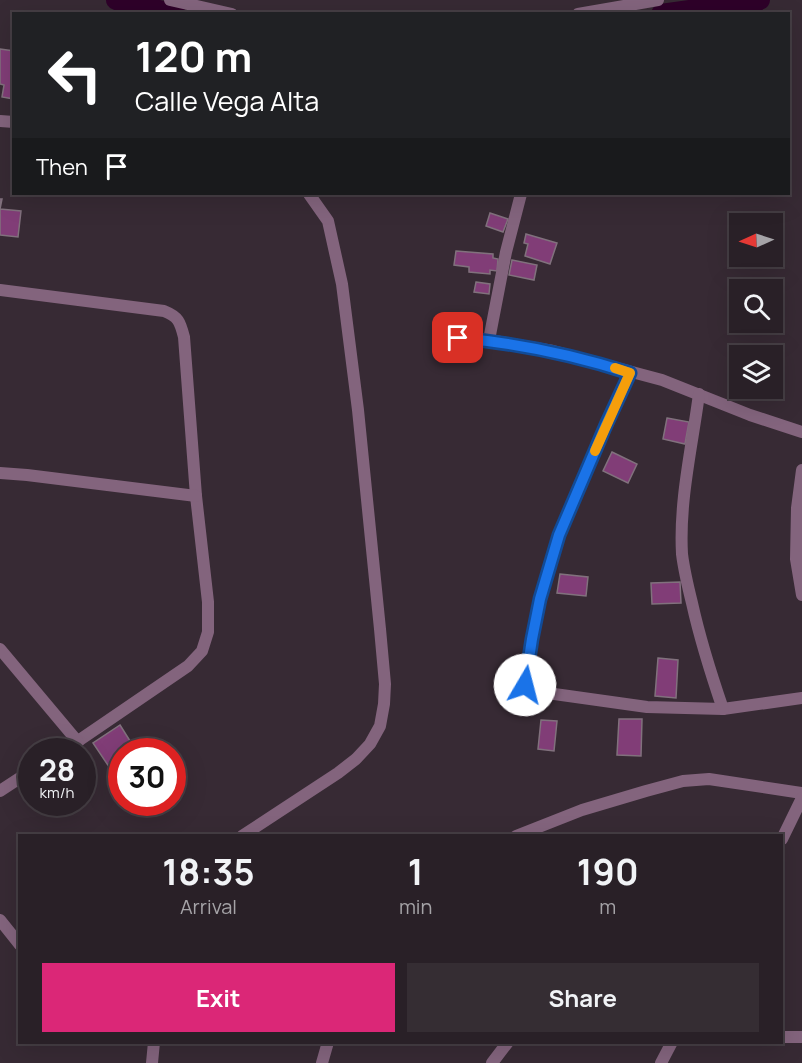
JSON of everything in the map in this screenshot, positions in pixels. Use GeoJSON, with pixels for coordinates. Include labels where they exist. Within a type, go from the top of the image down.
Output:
{"type":"FeatureCollection","features":[{"type":"Feature","properties":{"kind":"street"},"geometry":{"type":"LineString","coordinates":[[170,0],[222,12]]}},
{"type":"Feature","properties":{"kind":"street"},"geometry":{"type":"LineString","coordinates":[[589,12],[658,0]]}},
{"type":"Feature","properties":{"kind":"street"},"geometry":{"type":"LineString","coordinates":[[245,834],[356,759],[370,744],[380,726],[384,704],[385,684],[358,410],[342,284],[328,221],[310,195]]}},
{"type":"Feature","properties":{"kind":"street"},"geometry":{"type":"LineString","coordinates":[[489,340],[506,252],[521,195]]}},
{"type":"Feature","properties":{"kind":"street"},"geometry":{"type":"LineString","coordinates":[[0,290],[164,311],[173,314],[180,322],[184,337],[196,496],[208,602],[208,632],[202,651],[188,666],[84,738]]}},
{"type":"Feature","properties":{"kind":"street"},"geometry":{"type":"LineString","coordinates":[[458,338],[489,340],[553,351],[662,380],[750,415],[802,432]]}},
{"type":"Feature","properties":{"kind":"street"},"geometry":{"type":"LineString","coordinates":[[630,373],[559,535],[540,599],[525,685],[533,691],[647,707],[723,709],[802,698]]}},
{"type":"Feature","properties":{"kind":"street"},"geometry":{"type":"LineString","coordinates":[[699,394],[682,516],[682,555],[688,589],[708,667],[723,709]]}},
{"type":"Feature","properties":{"kind":"street"},"geometry":{"type":"LineString","coordinates":[[802,470],[797,508],[796,559],[802,595]]}},
{"type":"Feature","properties":{"kind":"street"},"geometry":{"type":"LineString","coordinates":[[0,473],[196,496]]}},
{"type":"Feature","properties":{"kind":"street"},"geometry":{"type":"LineString","coordinates":[[0,649],[75,738]]}},
{"type":"Feature","properties":{"kind":"street"},"geometry":{"type":"LineString","coordinates":[[521,834],[582,810],[646,790],[709,779],[801,800],[783,837]]}},
{"type":"Feature","properties":{"kind":"street"},"geometry":{"type":"LineString","coordinates":[[0,791],[18,780]]}},
{"type":"Feature","properties":{"kind":"street"},"geometry":{"type":"LineString","coordinates":[[0,920],[18,942]]}},
{"type":"Feature","properties":{"kind":"street"},"geometry":{"type":"LineString","coordinates":[[783,1037],[802,1037]]}},
{"type":"Feature","properties":{"kind":"street"},"geometry":{"type":"LineString","coordinates":[[152,1063],[154,1044]]}},
{"type":"Feature","properties":{"kind":"street"},"geometry":{"type":"LineString","coordinates":[[322,1063],[327,1044]]}},
{"type":"Feature","properties":{"kind":"street"},"geometry":{"type":"LineString","coordinates":[[492,1063],[506,1044]]}},
{"type":"Feature","properties":{"kind":"street"},"geometry":{"type":"LineString","coordinates":[[661,1063],[671,1044]]}},
{"type":"Feature","properties":{"kind":"building"},"geometry":{"type":"Polygon","coordinates":[[[0,49],[12,51],[12,99],[2,97],[4,85],[0,84],[0,49]]]}},
{"type":"Feature","properties":{"kind":"building"},"geometry":{"type":"Polygon","coordinates":[[[0,209],[21,211],[18,237],[0,235],[0,209]]]}},
{"type":"Feature","properties":{"kind":"building"},"geometry":{"type":"Polygon","coordinates":[[[490,213],[508,219],[503,232],[486,226],[490,213]]]}},
{"type":"Feature","properties":{"kind":"building"},"geometry":{"type":"Polygon","coordinates":[[[526,234],[557,243],[550,264],[525,256],[528,244],[524,243],[526,234]]]}},
{"type":"Feature","properties":{"kind":"building"},"geometry":{"type":"Polygon","coordinates":[[[456,251],[493,254],[493,258],[498,259],[497,271],[490,270],[490,274],[469,272],[469,267],[454,265],[456,251]]]}},
{"type":"Feature","properties":{"kind":"building"},"geometry":{"type":"Polygon","coordinates":[[[512,260],[537,265],[534,280],[509,275],[512,260]]]}},
{"type":"Feature","properties":{"kind":"building"},"geometry":{"type":"Polygon","coordinates":[[[476,282],[490,284],[489,294],[474,292],[476,282]]]}},
{"type":"Feature","properties":{"kind":"building"},"geometry":{"type":"Polygon","coordinates":[[[667,418],[689,422],[685,444],[663,439],[667,418]]]}},
{"type":"Feature","properties":{"kind":"building"},"geometry":{"type":"Polygon","coordinates":[[[612,452],[637,464],[628,483],[603,471],[612,452]]]}},
{"type":"Feature","properties":{"kind":"building"},"geometry":{"type":"Polygon","coordinates":[[[560,574],[588,577],[586,596],[557,593],[560,574]]]}},
{"type":"Feature","properties":{"kind":"building"},"geometry":{"type":"Polygon","coordinates":[[[680,582],[681,603],[652,604],[651,583],[680,582]]]}},
{"type":"Feature","properties":{"kind":"building"},"geometry":{"type":"Polygon","coordinates":[[[658,658],[678,660],[676,698],[655,696],[658,658]]]}},
{"type":"Feature","properties":{"kind":"building"},"geometry":{"type":"Polygon","coordinates":[[[619,719],[642,719],[641,756],[617,755],[619,719]]]}},
{"type":"Feature","properties":{"kind":"building"},"geometry":{"type":"Polygon","coordinates":[[[541,720],[557,721],[554,751],[538,749],[541,720]]]}},
{"type":"Feature","properties":{"kind":"building"},"geometry":{"type":"Polygon","coordinates":[[[120,725],[128,738],[108,738],[108,765],[96,747],[96,741],[120,725]]]}},
{"type":"Feature","properties":{"kind":"waterway"},"geometry":{"type":"LineString","coordinates":[[116,0],[167,12]]}},
{"type":"Feature","properties":{"kind":"waterway"},"geometry":{"type":"LineString","coordinates":[[675,12],[760,0]]}},
{"type":"Feature","properties":{"kind":"slow traffic"},"geometry":{"type":"LineString","coordinates":[[595,451],[630,373],[615,368]]}},
{"type":"Feature","properties":{"kind":"route"},"geometry":{"type":"LineString","coordinates":[[458,338],[489,340],[553,351],[630,373],[559,535],[540,599],[525,685]]}}]}
